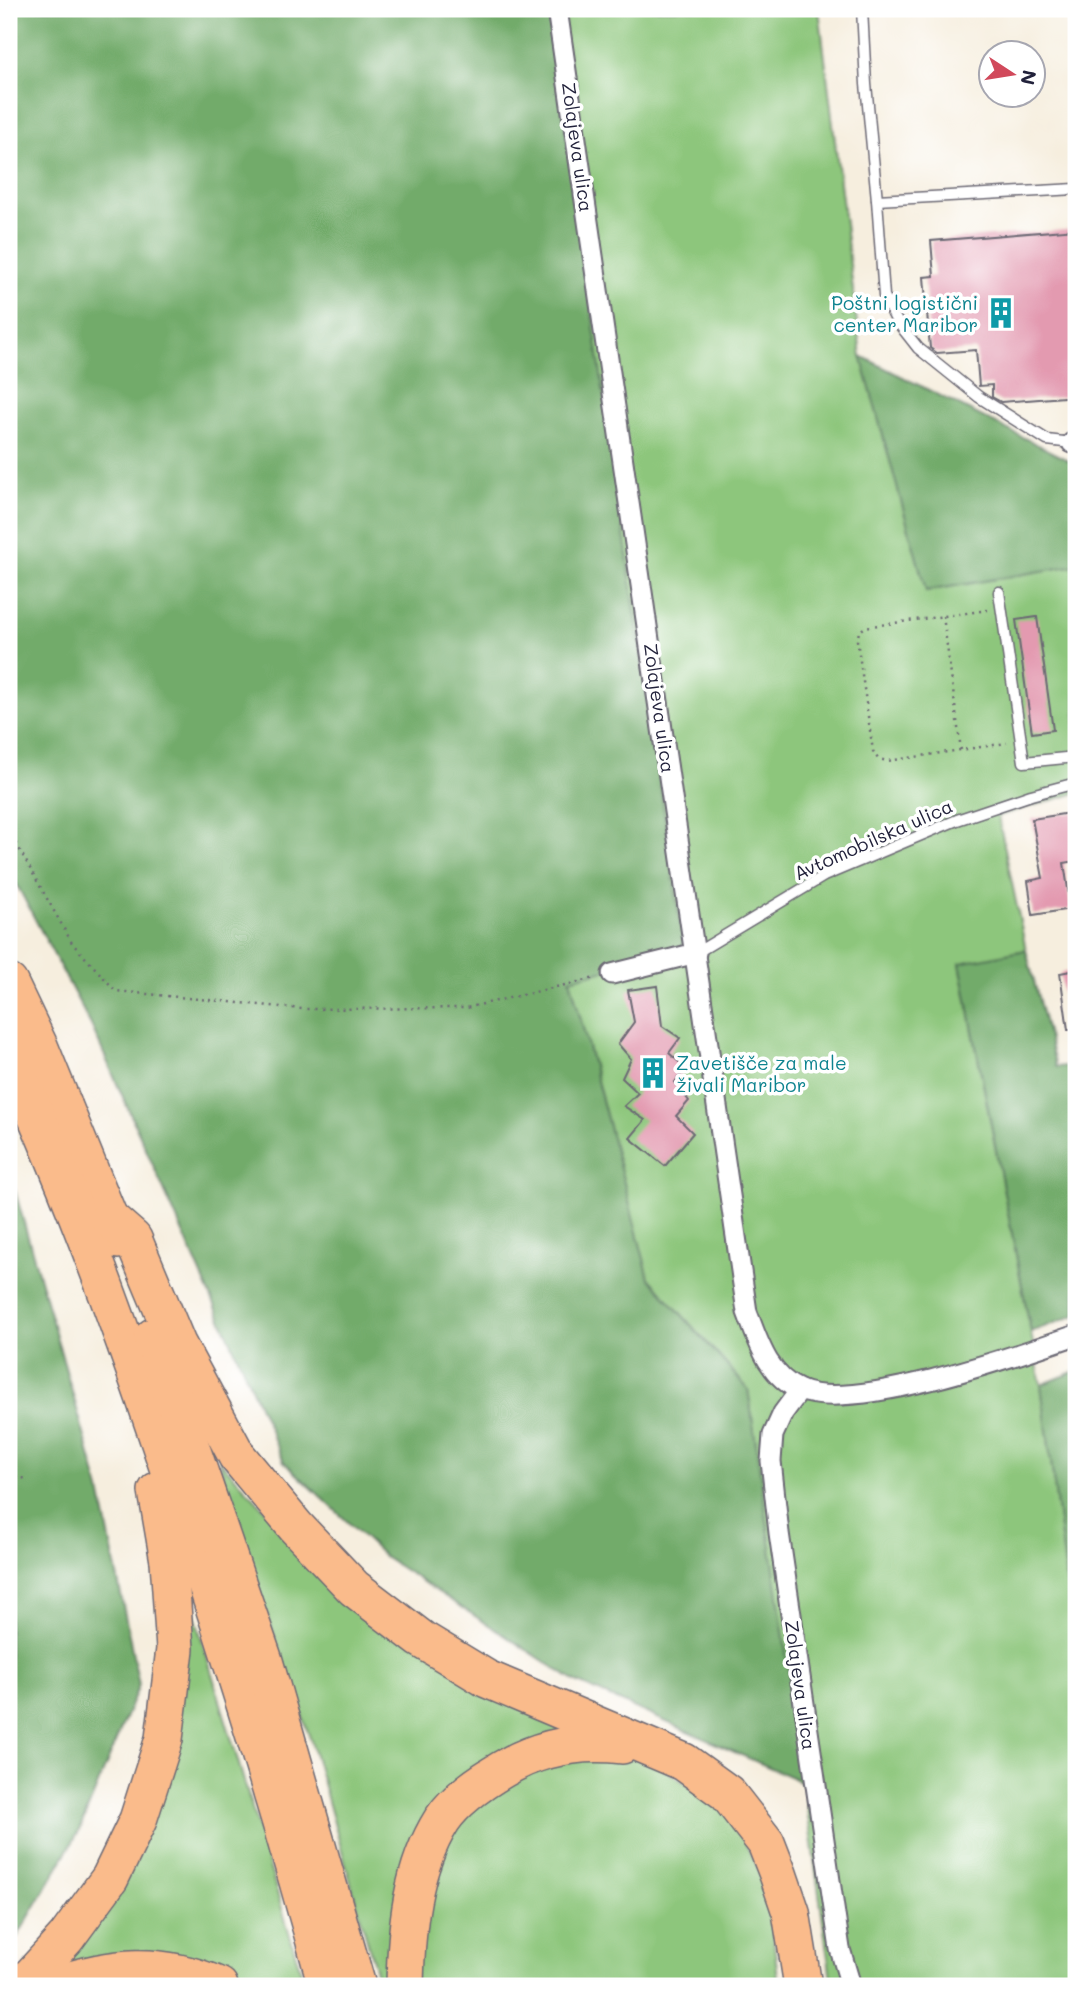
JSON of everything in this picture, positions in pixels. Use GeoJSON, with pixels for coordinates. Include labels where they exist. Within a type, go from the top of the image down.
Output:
{"type":"FeatureCollection","features":[{"type":"Feature","properties":{"kind":"highway"},"geometry":{"type":"LineString","coordinates":[[9,983],[39,1046],[109,1218],[161,1358],[264,1661],[357,1986]]}},
{"type":"Feature","properties":{"kind":"highway"},"geometry":{"type":"LineString","coordinates":[[9,1055],[91,1250],[143,1390],[233,1664],[327,1986]]}},
{"type":"Feature","properties":{"kind":"highway"},"geometry":{"type":"LineString","coordinates":[[109,1218],[133,1239],[177,1344],[237,1456],[296,1527],[354,1588],[421,1639],[487,1679],[684,1762],[727,1793],[766,1843],[790,1912],[803,1986]]}},
{"type":"Feature","properties":{"kind":"highway"},"geometry":{"type":"LineString","coordinates":[[22,1986],[66,1938],[110,1878],[138,1820],[164,1739],[175,1649],[169,1561],[158,1492],[140,1421],[143,1390]]}},
{"type":"Feature","properties":{"kind":"highway"},"geometry":{"type":"LineString","coordinates":[[405,1986],[406,1944],[414,1889],[442,1820],[460,1799],[483,1780],[544,1749],[584,1742],[651,1749]]}},
{"type":"Feature","properties":{"kind":"highway"},"geometry":{"type":"LineString","coordinates":[[53,1986],[88,1973],[153,1967],[192,1974],[219,1986]]}},
{"type":"Feature","properties":{"kind":"street","name":"Zolajeva ulica"},"geometry":{"type":"LineString","coordinates":[[557,9],[747,1312],[764,1358],[781,1377],[800,1390],[783,1413],[773,1435],[771,1461],[838,1936],[851,1986]]}},
{"type":"Feature","properties":{"kind":"street"},"geometry":{"type":"LineString","coordinates":[[612,974],[696,953]]}},
{"type":"Feature","properties":{"kind":"street"},"geometry":{"type":"LineString","coordinates":[[800,1390],[830,1395],[855,1395],[907,1385],[1076,1335]]}},
{"type":"Feature","properties":{"kind":"lane"},"geometry":{"type":"LineString","coordinates":[[862,9],[884,296],[897,320],[918,348],[979,397],[1047,440],[1074,442]]}},
{"type":"Feature","properties":{"kind":"lane"},"geometry":{"type":"LineString","coordinates":[[877,200],[1076,189]]}},
{"type":"Feature","properties":{"kind":"lane"},"geometry":{"type":"LineString","coordinates":[[999,592],[1024,762],[1076,757]]}},
{"type":"Feature","properties":{"kind":"lane","name":"Avtomobilska ulica"},"geometry":{"type":"LineString","coordinates":[[696,953],[824,876],[957,820],[1076,783]]}},
{"type":"Feature","properties":{"kind":"path"},"geometry":{"type":"LineString","coordinates":[[1002,608],[865,627],[859,632],[857,640],[873,751],[878,759],[888,761],[1021,741]]}},
{"type":"Feature","properties":{"kind":"path"},"geometry":{"type":"LineString","coordinates":[[943,616],[961,750]]}},
{"type":"Feature","properties":{"kind":"path"},"geometry":{"type":"LineString","coordinates":[[9,831],[72,943],[116,991],[302,1009],[466,1008],[612,974]]}},
{"type":"Feature","properties":{"kind":"path"},"geometry":{"type":"LineString","coordinates":[[9,1475],[27,1479]]}},
{"type":"Feature","properties":{"kind":"green space"},"geometry":{"type":"Polygon","coordinates":[[[9,9],[548,9],[684,950],[570,979],[649,1278],[748,1389],[805,1783],[576,1682],[386,1558],[284,1462],[92,1027],[9,870],[9,9]]]}},
{"type":"Feature","properties":{"kind":"green space"},"geometry":{"type":"Polygon","coordinates":[[[548,9],[819,9],[861,356],[926,591],[1076,565],[1076,793],[998,816],[1026,950],[960,964],[1041,1385],[1076,1652],[1076,1986],[832,1986],[748,1389],[649,1278],[570,978],[683,950],[548,9]]]}},
{"type":"Feature","properties":{"kind":"green space"},"geometry":{"type":"Polygon","coordinates":[[[861,356],[1076,464],[1076,565],[926,591],[861,356]]]}},
{"type":"Feature","properties":{"kind":"green space"},"geometry":{"type":"Polygon","coordinates":[[[1026,950],[1056,1067],[1076,1065],[1076,1315],[1031,1332],[960,963],[1026,950]]]}},
{"type":"Feature","properties":{"kind":"green space"},"geometry":{"type":"Polygon","coordinates":[[[9,1170],[100,1490],[139,1685],[78,1833],[9,1951],[9,1170]]]}},
{"type":"Feature","properties":{"kind":"green space"},"geometry":{"type":"Polygon","coordinates":[[[1076,1371],[1076,1652],[1041,1385],[1076,1371]]]}},
{"type":"Feature","properties":{"kind":"green space"},"geometry":{"type":"Polygon","coordinates":[[[219,1460],[309,1557],[600,1737],[445,1802],[398,1986],[380,1986],[311,1741],[240,1536],[219,1460]]]}},
{"type":"Feature","properties":{"kind":"green space"},"geometry":{"type":"Polygon","coordinates":[[[176,1543],[196,1620],[305,1986],[239,1986],[187,1964],[37,1982],[134,1847],[176,1543]]]}},
{"type":"Feature","properties":{"kind":"green space"},"geometry":{"type":"Polygon","coordinates":[[[546,1755],[646,1757],[729,1812],[767,1885],[779,1986],[414,1986],[420,1900],[465,1804],[546,1755]]]}},
{"type":"Feature","properties":{"kind":"building","name":"Poštni logistični center Maribor"},"geometry":{"type":"Polygon","coordinates":[[[1076,229],[1076,396],[1001,402],[992,397],[992,385],[979,386],[976,350],[937,353],[930,348],[924,277],[934,276],[931,241],[1076,229]]]}},
{"type":"Feature","properties":{"kind":"building"},"geometry":{"type":"Polygon","coordinates":[[[1037,617],[1053,730],[1032,733],[1016,620],[1037,617]]]}},
{"type":"Feature","properties":{"kind":"building"},"geometry":{"type":"Polygon","coordinates":[[[1076,812],[1076,861],[1064,863],[1071,909],[1033,915],[1028,881],[1043,878],[1032,819],[1076,812]]]}},
{"type":"Feature","properties":{"kind":"building"},"geometry":{"type":"Polygon","coordinates":[[[1076,970],[1076,1030],[1068,1030],[1060,973],[1076,970]]]}},
{"type":"Feature","properties":{"kind":"building","name":"Zavetišče za male živali Maribor"},"geometry":{"type":"Polygon","coordinates":[[[657,986],[662,1026],[680,1038],[669,1053],[686,1068],[675,1082],[689,1101],[676,1116],[693,1133],[665,1166],[630,1138],[645,1120],[624,1106],[638,1093],[622,1078],[631,1059],[618,1044],[634,1022],[628,990],[657,986]]]}},
{"type":"Feature","properties":{"kind":"place","name":"Poštni logistični center Maribor"},"geometry":{"type":"Point","coordinates":[1001,313]}},
{"type":"Feature","properties":{"kind":"place","name":"Zavetišče za male živali Maribor"},"geometry":{"type":"Point","coordinates":[653,1073]}}]}
